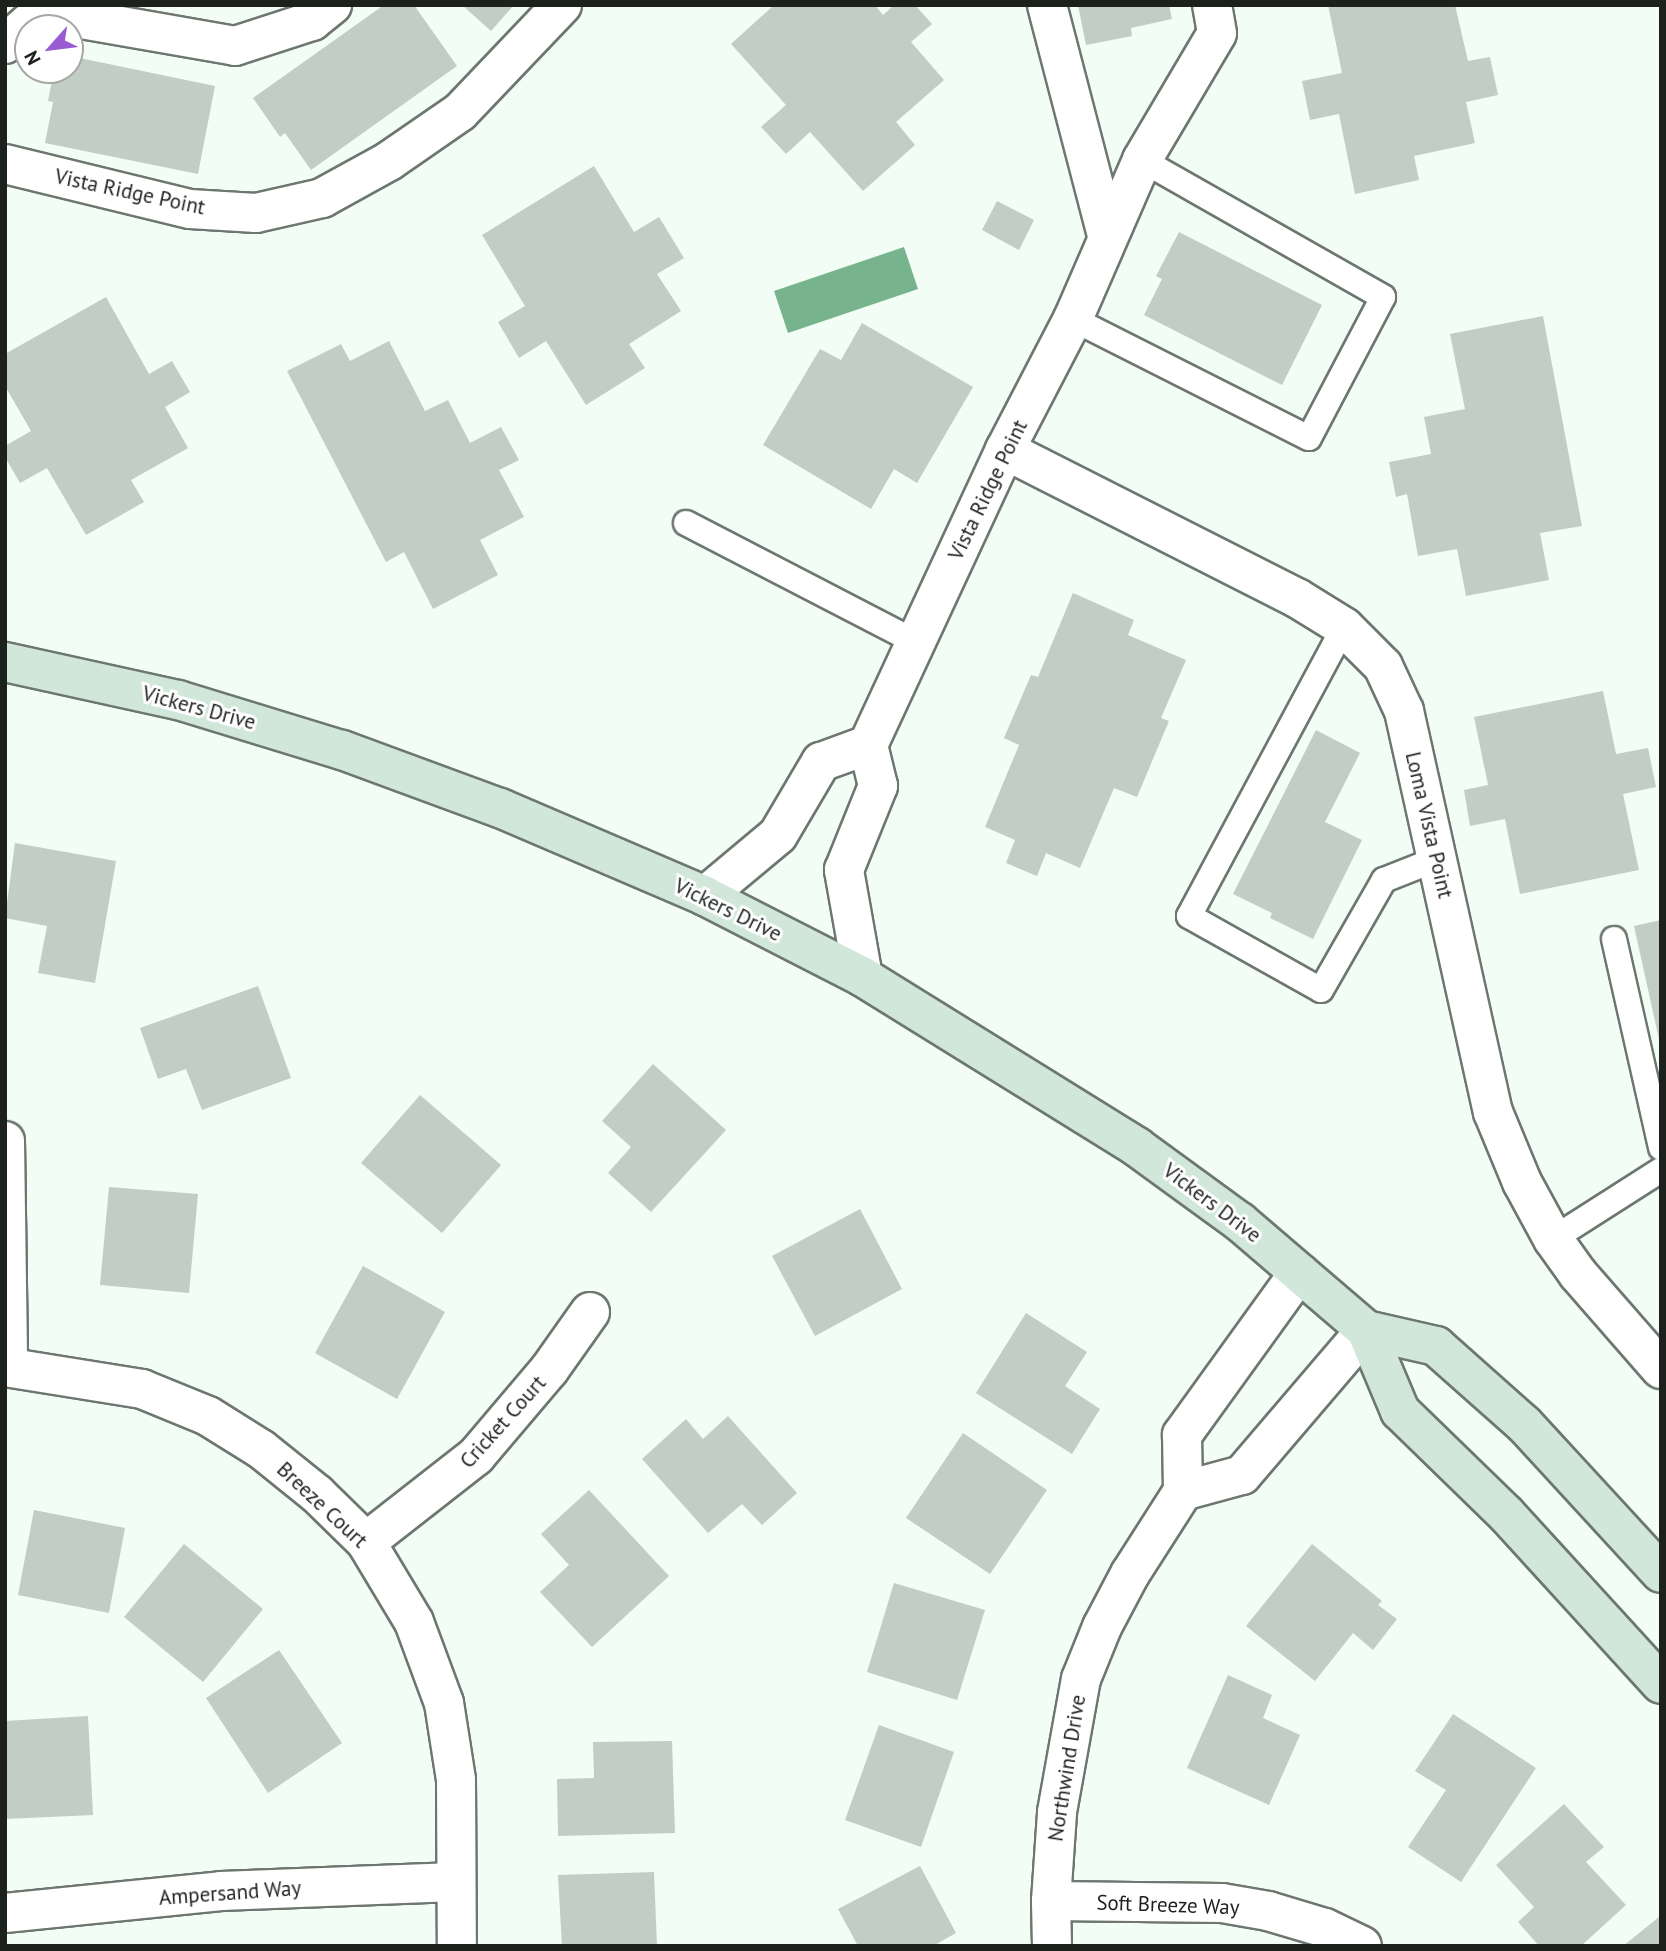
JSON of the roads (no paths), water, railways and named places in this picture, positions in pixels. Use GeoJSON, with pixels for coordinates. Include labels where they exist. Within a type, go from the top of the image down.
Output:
{"type":"FeatureCollection","features":[{"type":"Feature","properties":{"kind":"main road","name":"Vickers Drive"},"geometry":{"type":"LineString","coordinates":[[5,662],[178,700],[342,750],[500,808],[705,896],[863,977],[1137,1147],[1240,1222],[1366,1330],[1400,1411],[1506,1514],[1661,1685]]}},
{"type":"Feature","properties":{"kind":"main road","name":"Vickers Drive"},"geometry":{"type":"LineString","coordinates":[[1366,1330],[1436,1346],[1524,1424],[1661,1573]]}},
{"type":"Feature","properties":{"kind":"street"},"geometry":{"type":"LineString","coordinates":[[5,44],[41,12],[234,46],[312,21],[332,5]]}},
{"type":"Feature","properties":{"kind":"street","name":"Vista Ridge Point"},"geometry":{"type":"LineString","coordinates":[[5,164],[190,209],[256,213],[322,198],[389,160],[460,112],[562,5]]}},
{"type":"Feature","properties":{"kind":"street"},"geometry":{"type":"LineString","coordinates":[[1047,5],[1107,235]]}},
{"type":"Feature","properties":{"kind":"street","name":"Vista Ridge Point"},"geometry":{"type":"LineString","coordinates":[[868,745],[1006,450],[1073,319],[1107,235],[1142,160],[1217,33],[1212,5]]}},
{"type":"Feature","properties":{"kind":"street","name":"Loma Vista Point"},"geometry":{"type":"LineString","coordinates":[[1006,450],[1297,598],[1343,627],[1383,667],[1404,711],[1493,1112],[1522,1182],[1553,1239],[1578,1274],[1661,1369]]}},
{"type":"Feature","properties":{"kind":"street"},"geometry":{"type":"LineString","coordinates":[[705,896],[778,835],[821,762],[868,745],[878,786],[844,870],[863,977]]}},
{"type":"Feature","properties":{"kind":"street"},"geometry":{"type":"LineString","coordinates":[[5,1141],[7,1367]]}},
{"type":"Feature","properties":{"kind":"street"},"geometry":{"type":"LineString","coordinates":[[1299,1273],[1182,1434],[1183,1491],[1242,1475],[1366,1330]]}},
{"type":"Feature","properties":{"kind":"street","name":"Cricket Court"},"geometry":{"type":"LineString","coordinates":[[366,1542],[476,1456],[549,1370],[590,1312]]}},
{"type":"Feature","properties":{"kind":"street","name":"Breeze Court"},"geometry":{"type":"LineString","coordinates":[[7,1367],[142,1390],[208,1416],[261,1449],[366,1542],[414,1622],[444,1703],[456,1780],[457,1946]]}},
{"type":"Feature","properties":{"kind":"street","name":"Northwind Drive"},"geometry":{"type":"LineString","coordinates":[[1052,1946],[1051,1901],[1057,1812],[1081,1679],[1102,1628],[1130,1574],[1183,1491]]}},
{"type":"Feature","properties":{"kind":"street","name":"Ampersand Way"},"geometry":{"type":"LineString","coordinates":[[5,1913],[221,1891],[456,1882]]}},
{"type":"Feature","properties":{"kind":"street","name":"Soft Breeze Way"},"geometry":{"type":"LineString","coordinates":[[1051,1901],[1222,1903],[1302,1921],[1362,1946]]}},
{"type":"Feature","properties":{"kind":"lane"},"geometry":{"type":"LineString","coordinates":[[1073,319],[1309,438],[1383,297],[1142,160]]}},
{"type":"Feature","properties":{"kind":"lane"},"geometry":{"type":"LineString","coordinates":[[686,523],[916,642]]}},
{"type":"Feature","properties":{"kind":"lane"},"geometry":{"type":"LineString","coordinates":[[1343,627],[1189,916],[1321,990],[1384,880],[1437,859]]}},
{"type":"Feature","properties":{"kind":"lane"},"geometry":{"type":"LineString","coordinates":[[1614,939],[1661,1148]]}},
{"type":"Feature","properties":{"kind":"lane"},"geometry":{"type":"LineString","coordinates":[[1553,1239],[1661,1170]]}}]}
